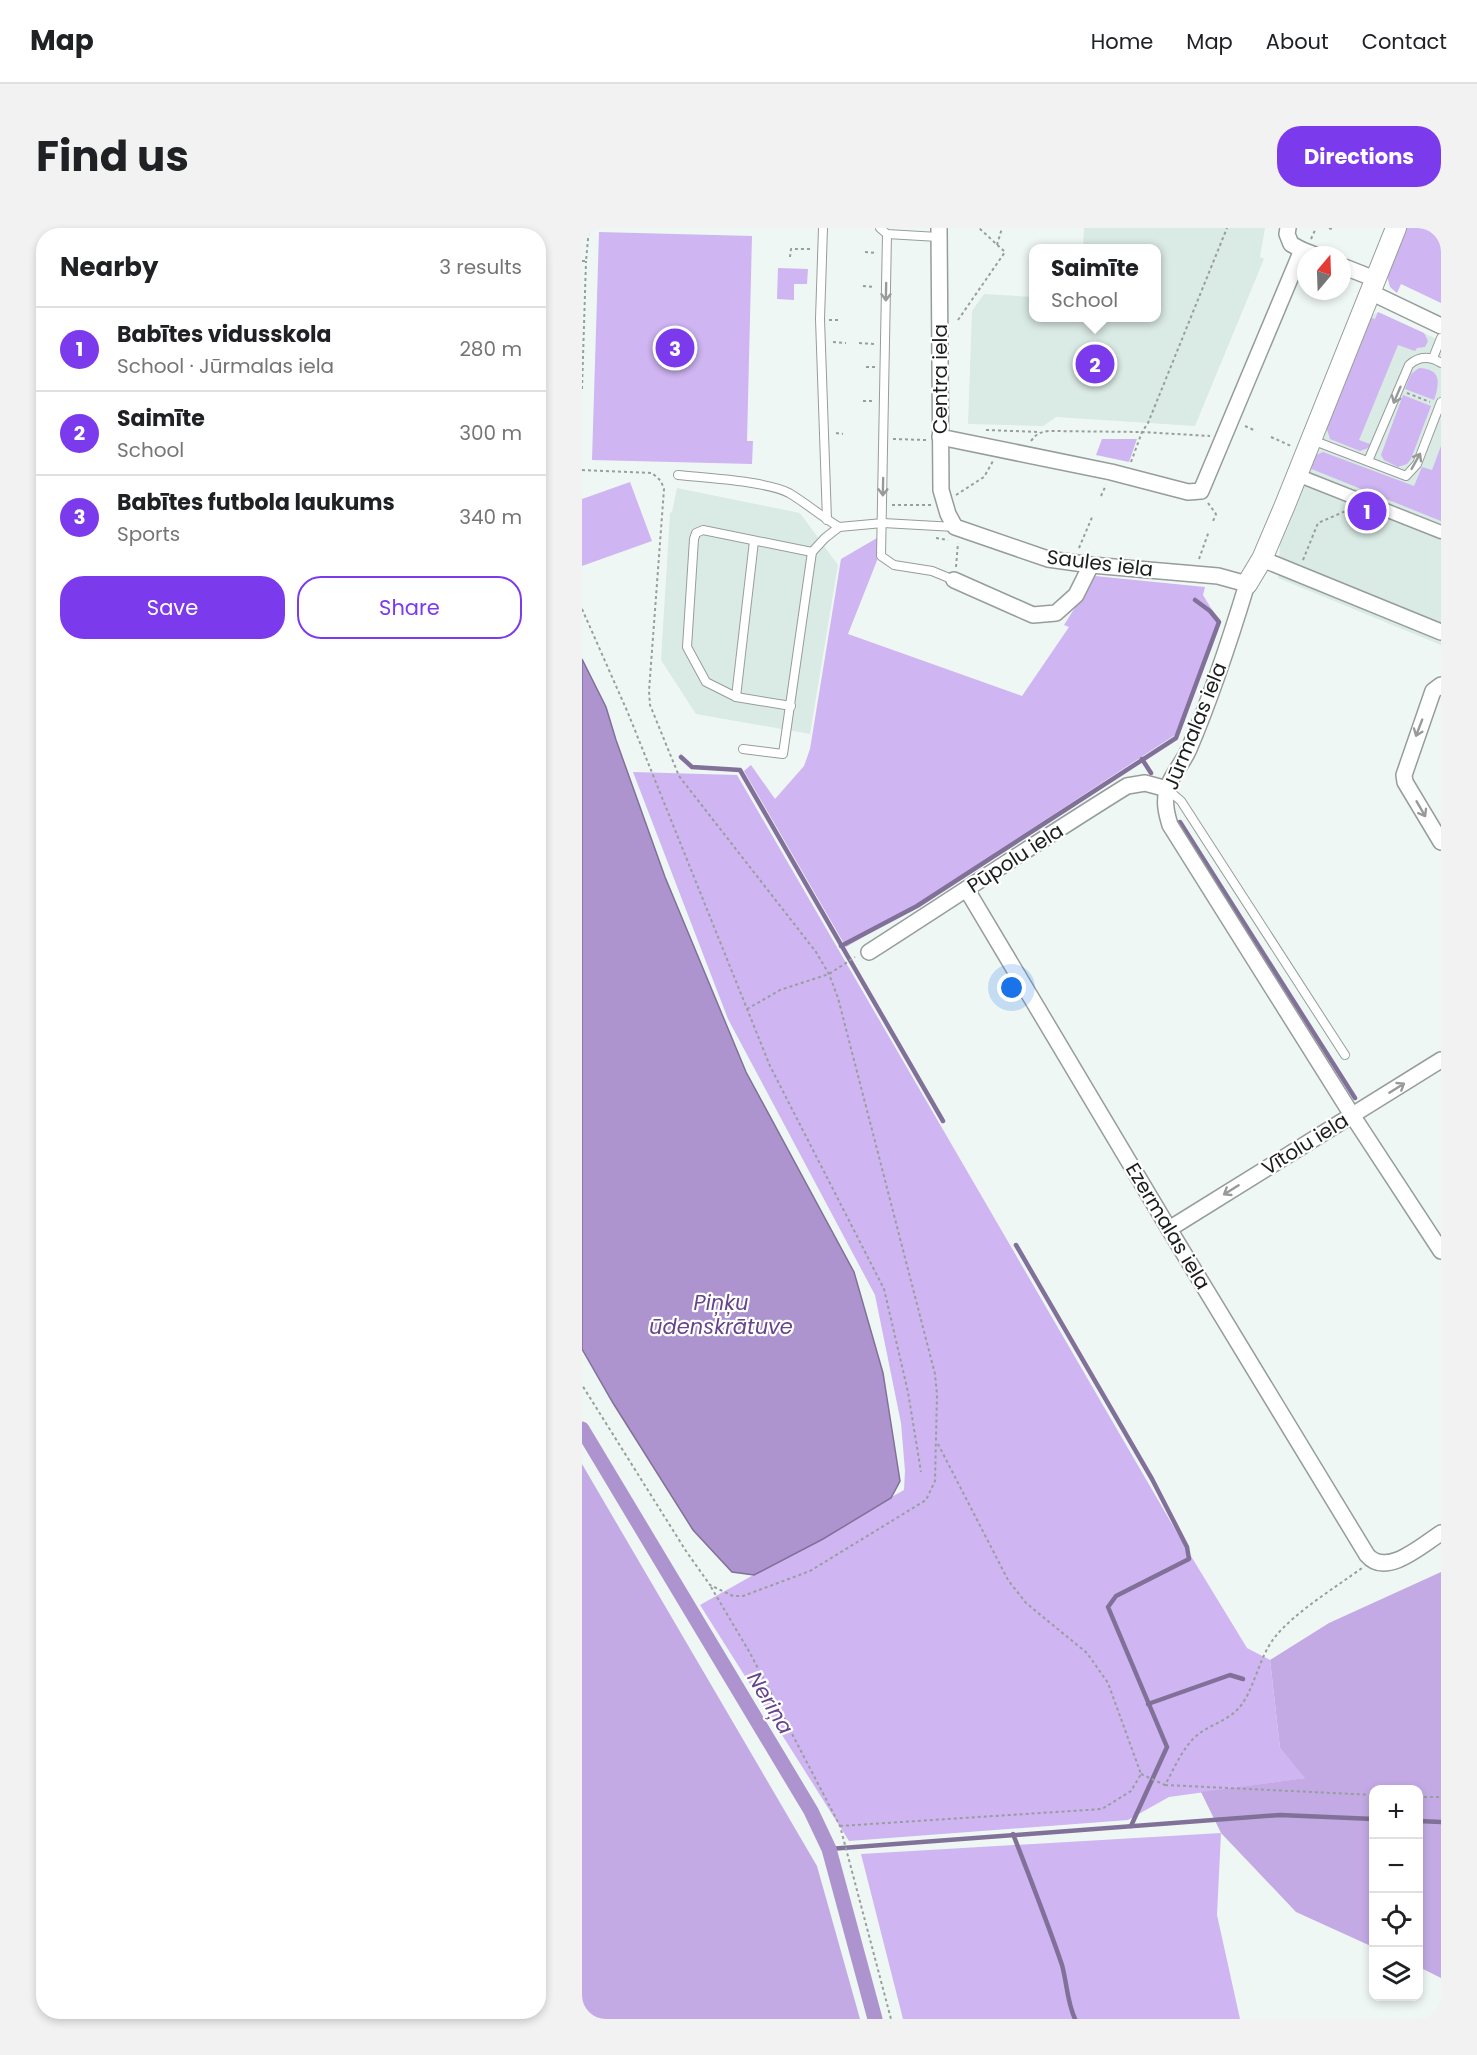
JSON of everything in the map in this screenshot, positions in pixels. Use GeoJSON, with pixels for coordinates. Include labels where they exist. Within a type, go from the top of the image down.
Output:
{"type":"FeatureCollection","features":[{"type":"Feature","properties":{"kind":"street"},"geometry":{"type":"LineString","coordinates":[[1288,228],[1287,234],[1291,244],[1297,247]]}},
{"type":"Feature","properties":{"kind":"street","name":"Jūrmalas iela"},"geometry":{"type":"LineString","coordinates":[[1396,228],[1304,444],[1297,475],[1262,559],[1247,584],[1235,626],[1188,751],[1167,789],[1165,807],[1170,825],[1352,1115],[1441,1251]]}},
{"type":"Feature","properties":{"kind":"street","name":"Centra iela"},"geometry":{"type":"LineString","coordinates":[[939,232],[941,490],[954,536]]}},
{"type":"Feature","properties":{"kind":"street"},"geometry":{"type":"LineString","coordinates":[[1351,272],[1441,326]]}},
{"type":"Feature","properties":{"kind":"street"},"geometry":{"type":"LineString","coordinates":[[940,438],[1126,476],[1188,492],[1201,491],[1223,437],[1297,277]]}},
{"type":"Feature","properties":{"kind":"street"},"geometry":{"type":"LineString","coordinates":[[1297,475],[1441,532]]}},
{"type":"Feature","properties":{"kind":"street","name":"Saules iela"},"geometry":{"type":"LineString","coordinates":[[954,536],[1048,559],[1218,576],[1247,584]]}},
{"type":"Feature","properties":{"kind":"street"},"geometry":{"type":"LineString","coordinates":[[1262,559],[1441,632]]}},
{"type":"Feature","properties":{"kind":"street"},"geometry":{"type":"LineString","coordinates":[[954,580],[1033,615],[1056,613],[1076,595],[1091,565]]}},
{"type":"Feature","properties":{"kind":"street"},"geometry":{"type":"LineString","coordinates":[[1441,685],[1433,691],[1404,774],[1405,782],[1441,842]]}},
{"type":"Feature","properties":{"kind":"street","name":"Pūpolu iela"},"geometry":{"type":"LineString","coordinates":[[864,954],[1127,786],[1145,783],[1167,789]]}},
{"type":"Feature","properties":{"kind":"street","name":"Ezermalas iela"},"geometry":{"type":"LineString","coordinates":[[967,890],[1372,1561]]}},
{"type":"Feature","properties":{"kind":"street","name":"Vītolu iela"},"geometry":{"type":"LineString","coordinates":[[1169,1228],[1441,1060]]}},
{"type":"Feature","properties":{"kind":"street"},"geometry":{"type":"LineString","coordinates":[[1372,1561],[1382,1565],[1393,1563],[1441,1533]]}},
{"type":"Feature","properties":{"kind":"lane"},"geometry":{"type":"LineString","coordinates":[[823,228],[821,341],[827,520]]}},
{"type":"Feature","properties":{"kind":"lane"},"geometry":{"type":"LineString","coordinates":[[880,228],[887,234],[939,232]]}},
{"type":"Feature","properties":{"kind":"lane"},"geometry":{"type":"LineString","coordinates":[[887,234],[881,556],[894,565],[932,571],[954,580]]}},
{"type":"Feature","properties":{"kind":"lane"},"geometry":{"type":"LineString","coordinates":[[1433,358],[1441,338]]}},
{"type":"Feature","properties":{"kind":"lane"},"geometry":{"type":"LineString","coordinates":[[1368,461],[1409,365],[1414,360],[1433,358],[1441,363]]}},
{"type":"Feature","properties":{"kind":"lane"},"geometry":{"type":"LineString","coordinates":[[1304,444],[1368,461],[1406,476],[1417,464],[1440,404]]}},
{"type":"Feature","properties":{"kind":"lane"},"geometry":{"type":"LineString","coordinates":[[678,475],[773,488],[788,493],[839,527]]}},
{"type":"Feature","properties":{"kind":"lane"},"geometry":{"type":"LineString","coordinates":[[743,748],[783,753],[812,552],[825,538],[839,527],[883,523],[954,536]]}},
{"type":"Feature","properties":{"kind":"lane"},"geometry":{"type":"LineString","coordinates":[[791,706],[736,697],[706,682],[687,647],[694,539],[696,533],[703,530],[812,552]]}},
{"type":"Feature","properties":{"kind":"lane"},"geometry":{"type":"LineString","coordinates":[[736,697],[754,541]]}},
{"type":"Feature","properties":{"kind":"lane"},"geometry":{"type":"LineString","coordinates":[[1167,789],[1181,801],[1345,1055]]}},
{"type":"Feature","properties":{"kind":"path"},"geometry":{"type":"LineString","coordinates":[[582,388],[589,228]]}},
{"type":"Feature","properties":{"kind":"path"},"geometry":{"type":"LineString","coordinates":[[958,320],[1005,252],[979,228]]}},
{"type":"Feature","properties":{"kind":"path"},"geometry":{"type":"LineString","coordinates":[[997,245],[1002,228]]}},
{"type":"Feature","properties":{"kind":"path"},"geometry":{"type":"LineString","coordinates":[[1126,476],[1227,228]]}},
{"type":"Feature","properties":{"kind":"path"},"geometry":{"type":"LineString","coordinates":[[1440,228],[1441,237]]}},
{"type":"Feature","properties":{"kind":"path"},"geometry":{"type":"LineString","coordinates":[[790,257],[791,249],[824,250]]}},
{"type":"Feature","properties":{"kind":"path"},"geometry":{"type":"LineString","coordinates":[[821,341],[846,343]]}},
{"type":"Feature","properties":{"kind":"path"},"geometry":{"type":"LineString","coordinates":[[859,343],[885,345]]}},
{"type":"Feature","properties":{"kind":"path"},"geometry":{"type":"LineString","coordinates":[[1399,390],[1440,404]]}},
{"type":"Feature","properties":{"kind":"path"},"geometry":{"type":"LineString","coordinates":[[977,430],[1142,432],[1223,437]]}},
{"type":"Feature","properties":{"kind":"path"},"geometry":{"type":"LineString","coordinates":[[1023,454],[1035,435],[1041,432]]}},
{"type":"Feature","properties":{"kind":"path"},"geometry":{"type":"LineString","coordinates":[[1271,437],[1304,444]]}},
{"type":"Feature","properties":{"kind":"path"},"geometry":{"type":"LineString","coordinates":[[884,439],[940,438]]}},
{"type":"Feature","properties":{"kind":"path"},"geometry":{"type":"LineString","coordinates":[[883,505],[932,505],[944,502],[984,477],[1000,449]]}},
{"type":"Feature","properties":{"kind":"path"},"geometry":{"type":"LineString","coordinates":[[582,470],[652,473],[662,481],[664,489],[651,659],[650,705],[679,776],[816,952],[829,974],[848,1030],[930,1353],[937,1395],[935,1480],[926,1500],[810,1570],[757,1592],[733,1596],[710,1585]]}},
{"type":"Feature","properties":{"kind":"path"},"geometry":{"type":"LineString","coordinates":[[1201,491],[1215,514],[1213,521]]}},
{"type":"Feature","properties":{"kind":"path"},"geometry":{"type":"LineString","coordinates":[[1298,574],[1318,523],[1366,502]]}},
{"type":"Feature","properties":{"kind":"path"},"geometry":{"type":"LineString","coordinates":[[1077,551],[1094,515]]}},
{"type":"Feature","properties":{"kind":"path"},"geometry":{"type":"LineString","coordinates":[[1197,565],[1209,531]]}},
{"type":"Feature","properties":{"kind":"path"},"geometry":{"type":"LineString","coordinates":[[938,538],[954,536],[954,580]]}},
{"type":"Feature","properties":{"kind":"path"},"geometry":{"type":"LineString","coordinates":[[582,609],[628,712],[770,1066],[884,1289],[908,1392],[921,1472]]}},
{"type":"Feature","properties":{"kind":"path"},"geometry":{"type":"LineString","coordinates":[[747,1009],[780,990],[829,974],[864,954]]}},
{"type":"Feature","properties":{"kind":"path"},"geometry":{"type":"LineString","coordinates":[[582,1385],[680,1542],[710,1585],[750,1653],[840,1826],[891,2019]]}},
{"type":"Feature","properties":{"kind":"path"},"geometry":{"type":"LineString","coordinates":[[936,1442],[1008,1580],[1026,1603],[1087,1653],[1108,1683],[1142,1774],[1165,1785],[1369,1796]]}},
{"type":"Feature","properties":{"kind":"path"},"geometry":{"type":"LineString","coordinates":[[1165,1785],[1180,1756],[1195,1737],[1236,1712],[1244,1701],[1262,1658],[1276,1635],[1301,1613],[1372,1561]]}},
{"type":"Feature","properties":{"kind":"path"},"geometry":{"type":"LineString","coordinates":[[840,1826],[1102,1809],[1131,1791],[1142,1774]]}},
{"type":"Feature","properties":{"kind":"path"},"geometry":{"type":"LineString","coordinates":[[1423,1797],[1441,1797]]}},
{"type":"Feature","properties":{"kind":"shaded area"},"geometry":{"type":"Polygon","coordinates":[[[1084,228],[1265,228],[1260,257],[1264,259],[1195,426],[1056,417],[1043,426],[968,424],[972,311],[984,294],[1029,297],[1029,322],[1161,322],[1161,244],[1083,244],[1084,228]]]}},
{"type":"Feature","properties":{"kind":"shaded area"},"geometry":{"type":"Polygon","coordinates":[[[1407,228],[1441,228],[1441,303],[1401,284],[1397,293],[1390,287],[1387,276],[1407,228]]]}},
{"type":"Feature","properties":{"kind":"shaded area"},"geometry":{"type":"Polygon","coordinates":[[[599,232],[752,236],[747,441],[753,441],[752,464],[592,460],[599,232]]]}},
{"type":"Feature","properties":{"kind":"shaded area"},"geometry":{"type":"Polygon","coordinates":[[[778,268],[808,269],[807,284],[794,284],[794,300],[777,299],[778,268]]]}},
{"type":"Feature","properties":{"kind":"shaded area"},"geometry":{"type":"Polygon","coordinates":[[[1378,312],[1441,341],[1441,645],[1278,578],[1280,544],[1369,317],[1378,312]]]}},
{"type":"Feature","properties":{"kind":"shaded area"},"geometry":{"type":"Polygon","coordinates":[[[1378,312],[1424,333],[1428,341],[1425,347],[1417,348],[1415,351],[1398,345],[1359,440],[1370,444],[1368,448],[1360,451],[1330,439],[1326,426],[1369,317],[1375,319],[1378,312]]]}},
{"type":"Feature","properties":{"kind":"shaded area"},"geometry":{"type":"Polygon","coordinates":[[[1419,368],[1431,371],[1437,378],[1434,400],[1405,389],[1411,374],[1419,368]]]}},
{"type":"Feature","properties":{"kind":"shaded area"},"geometry":{"type":"Polygon","coordinates":[[[1403,395],[1431,406],[1411,459],[1407,464],[1398,467],[1384,460],[1381,455],[1403,395]]]}},
{"type":"Feature","properties":{"kind":"shaded area"},"geometry":{"type":"Polygon","coordinates":[[[1102,439],[1137,439],[1129,462],[1096,455],[1102,439]]]}},
{"type":"Feature","properties":{"kind":"shaded area"},"geometry":{"type":"Polygon","coordinates":[[[1441,446],[1441,521],[1309,468],[1314,456],[1323,452],[1414,486],[1422,467],[1432,470],[1441,446]]]}},
{"type":"Feature","properties":{"kind":"shaded area"},"geometry":{"type":"Polygon","coordinates":[[[630,482],[652,541],[582,566],[582,499],[630,482]]]}},
{"type":"Feature","properties":{"kind":"shaded area"},"geometry":{"type":"Polygon","coordinates":[[[677,488],[800,513],[838,565],[810,734],[696,714],[661,660],[670,513],[677,488]]]}},
{"type":"Feature","properties":{"kind":"shaded area"},"geometry":{"type":"Polygon","coordinates":[[[877,538],[878,558],[848,634],[1022,696],[1069,627],[1064,625],[1095,576],[1205,587],[1203,595],[1217,618],[1219,626],[1175,735],[889,922],[846,947],[744,771],[751,765],[775,799],[804,766],[810,749],[841,559],[877,538]]]}},
{"type":"Feature","properties":{"kind":"shaded area"},"geometry":{"type":"Polygon","coordinates":[[[633,772],[737,775],[1183,1543],[1247,1648],[1270,1660],[1280,1748],[1306,1778],[1169,1797],[1128,1820],[849,1841],[700,1605],[904,1490],[905,1471],[901,1423],[875,1295],[728,1019],[633,772]]]}},
{"type":"Feature","properties":{"kind":"shaded area"},"geometry":{"type":"Polygon","coordinates":[[[582,1464],[817,1866],[860,2019],[582,2019],[582,1464]]]}},
{"type":"Feature","properties":{"kind":"shaded area"},"geometry":{"type":"Polygon","coordinates":[[[1441,1572],[1441,1978],[1423,1969],[1423,1785],[1369,1785],[1369,1945],[1296,1912],[1221,1833],[1201,1792],[1305,1778],[1280,1748],[1270,1660],[1329,1623],[1441,1572]]]}},
{"type":"Feature","properties":{"kind":"shaded area"},"geometry":{"type":"Polygon","coordinates":[[[1221,1833],[1217,1915],[1240,2019],[903,2019],[861,1854],[1221,1833]]]}},
{"type":"Feature","properties":{"kind":"water","name":"Piņķu ūdenskrātuve"},"geometry":{"type":"Polygon","coordinates":[[[582,659],[606,707],[665,877],[746,1072],[854,1272],[883,1373],[900,1481],[891,1498],[823,1539],[754,1575],[732,1572],[693,1530],[613,1403],[582,1349],[582,659]]]}},
{"type":"Feature","properties":{"kind":"waterway"},"geometry":{"type":"LineString","coordinates":[[841,946],[917,906],[1176,738],[1219,622],[1210,611],[1195,600]]}},
{"type":"Feature","properties":{"kind":"waterway"},"geometry":{"type":"LineString","coordinates":[[681,757],[692,767],[740,770],[943,1121]]}},
{"type":"Feature","properties":{"kind":"waterway"},"geometry":{"type":"LineString","coordinates":[[1142,759],[1151,773]]}},
{"type":"Feature","properties":{"kind":"waterway"},"geometry":{"type":"LineString","coordinates":[[1180,822],[1355,1098]]}},
{"type":"Feature","properties":{"kind":"waterway"},"geometry":{"type":"LineString","coordinates":[[1016,1245],[1152,1479],[1187,1547],[1189,1559],[1116,1596],[1108,1607],[1167,1747],[1131,1826]]}},
{"type":"Feature","properties":{"kind":"waterway","name":"Neriņa"},"geometry":{"type":"LineString","coordinates":[[582,1429],[811,1811],[829,1849],[875,2019]]}},
{"type":"Feature","properties":{"kind":"waterway"},"geometry":{"type":"LineString","coordinates":[[1148,1704],[1230,1675],[1243,1679]]}},
{"type":"Feature","properties":{"kind":"waterway"},"geometry":{"type":"LineString","coordinates":[[829,1849],[1280,1815],[1369,1819]]}},
{"type":"Feature","properties":{"kind":"waterway"},"geometry":{"type":"LineString","coordinates":[[1423,1821],[1441,1822]]}},
{"type":"Feature","properties":{"kind":"waterway"},"geometry":{"type":"LineString","coordinates":[[1013,1834],[1062,1965],[1070,2006],[1075,2019]]}},
{"type":"Feature","properties":{"kind":"place","name":"Babītes futbola laukums"},"geometry":{"type":"Point","coordinates":[675,348]}},
{"type":"Feature","properties":{"kind":"place","name":"Saimīte"},"geometry":{"type":"Point","coordinates":[1095,364]}},
{"type":"Feature","properties":{"kind":"place","name":"Babītes vidusskola"},"geometry":{"type":"Point","coordinates":[1367,511]}}]}
